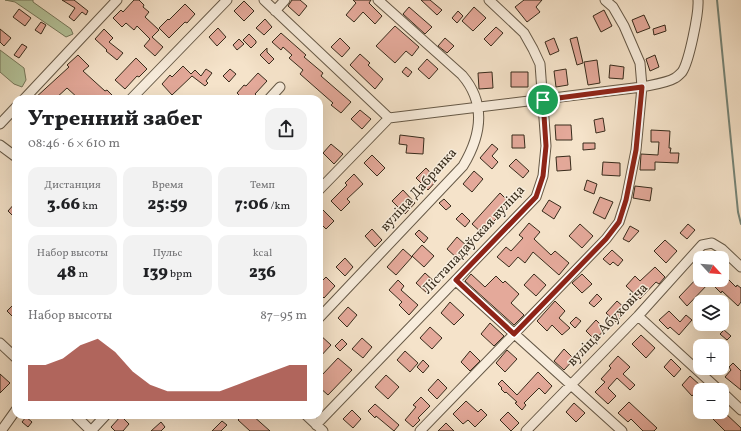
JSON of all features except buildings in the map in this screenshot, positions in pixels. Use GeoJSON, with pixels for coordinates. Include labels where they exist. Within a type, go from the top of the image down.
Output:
{"type":"FeatureCollection","features":[{"type":"Feature","properties":{"kind":"street"},"geometry":{"type":"LineString","coordinates":[[28,95],[117,0]]}},
{"type":"Feature","properties":{"kind":"street"},"geometry":{"type":"LineString","coordinates":[[135,95],[227,0]]}},
{"type":"Feature","properties":{"kind":"street"},"geometry":{"type":"LineString","coordinates":[[264,0],[389,118]]}},
{"type":"Feature","properties":{"kind":"street"},"geometry":{"type":"LineString","coordinates":[[276,11],[285,0]]}},
{"type":"Feature","properties":{"kind":"street","name":"вуліца Дабранка"},"geometry":{"type":"LineString","coordinates":[[323,314],[463,166],[475,143],[479,108],[470,84],[462,75],[378,0]]}},
{"type":"Feature","properties":{"kind":"street","name":"Лістападаўская вуліца"},"geometry":{"type":"LineString","coordinates":[[320,428],[456,280],[536,197],[543,176],[546,146],[540,64],[524,33],[490,0]]}},
{"type":"Feature","properties":{"kind":"street"},"geometry":{"type":"LineString","coordinates":[[420,431],[606,239],[619,222],[626,200],[636,150],[642,87],[640,63],[624,26],[613,7],[605,0]]}},
{"type":"Feature","properties":{"kind":"street"},"geometry":{"type":"LineString","coordinates":[[323,186],[389,118],[642,87],[674,79],[682,72],[686,62],[696,23],[698,0]]}},
{"type":"Feature","properties":{"kind":"street"},"geometry":{"type":"LineString","coordinates":[[273,95],[280,87]]}},
{"type":"Feature","properties":{"kind":"street"},"geometry":{"type":"LineString","coordinates":[[0,124],[12,111]]}},
{"type":"Feature","properties":{"kind":"street"},"geometry":{"type":"LineString","coordinates":[[0,145],[12,154]]}},
{"type":"Feature","properties":{"kind":"street","name":"вуліца Абуховіча"},"geometry":{"type":"LineString","coordinates":[[526,431],[638,316],[702,245],[712,243],[722,249],[741,267]]}},
{"type":"Feature","properties":{"kind":"street"},"geometry":{"type":"LineString","coordinates":[[456,280],[622,431]]}},
{"type":"Feature","properties":{"kind":"street"},"geometry":{"type":"LineString","coordinates":[[638,316],[711,383]]}},
{"type":"Feature","properties":{"kind":"street"},"geometry":{"type":"LineString","coordinates":[[0,343],[12,354]]}},
{"type":"Feature","properties":{"kind":"street"},"geometry":{"type":"LineString","coordinates":[[729,399],[741,410]]}},
{"type":"Feature","properties":{"kind":"street"},"geometry":{"type":"LineString","coordinates":[[1,431],[12,416]]}},
{"type":"Feature","properties":{"kind":"street"},"geometry":{"type":"LineString","coordinates":[[78,419],[91,431],[102,419]]}},
{"type":"Feature","properties":{"kind":"street"},"geometry":{"type":"LineString","coordinates":[[310,419],[320,428]]}},
{"type":"Feature","properties":{"kind":"green space"},"geometry":{"type":"Polygon","coordinates":[[[5,0],[33,0],[33,2],[71,29],[73,34],[66,37],[15,2],[5,0]]]}},
{"type":"Feature","properties":{"kind":"green space"},"geometry":{"type":"Polygon","coordinates":[[[0,50],[24,68],[26,80],[22,87],[14,84],[0,72],[0,50]]]}},
{"type":"Feature","properties":{"kind":"waterway"},"geometry":{"type":"LineString","coordinates":[[717,0],[738,212],[741,224]]}},
{"type":"Feature","properties":{"kind":"route"},"geometry":{"type":"LineString","coordinates":[[642,87],[636,150],[626,200],[619,222],[606,239],[514,334],[456,280],[536,197],[543,176],[546,146],[543,100],[642,87]]}}]}
